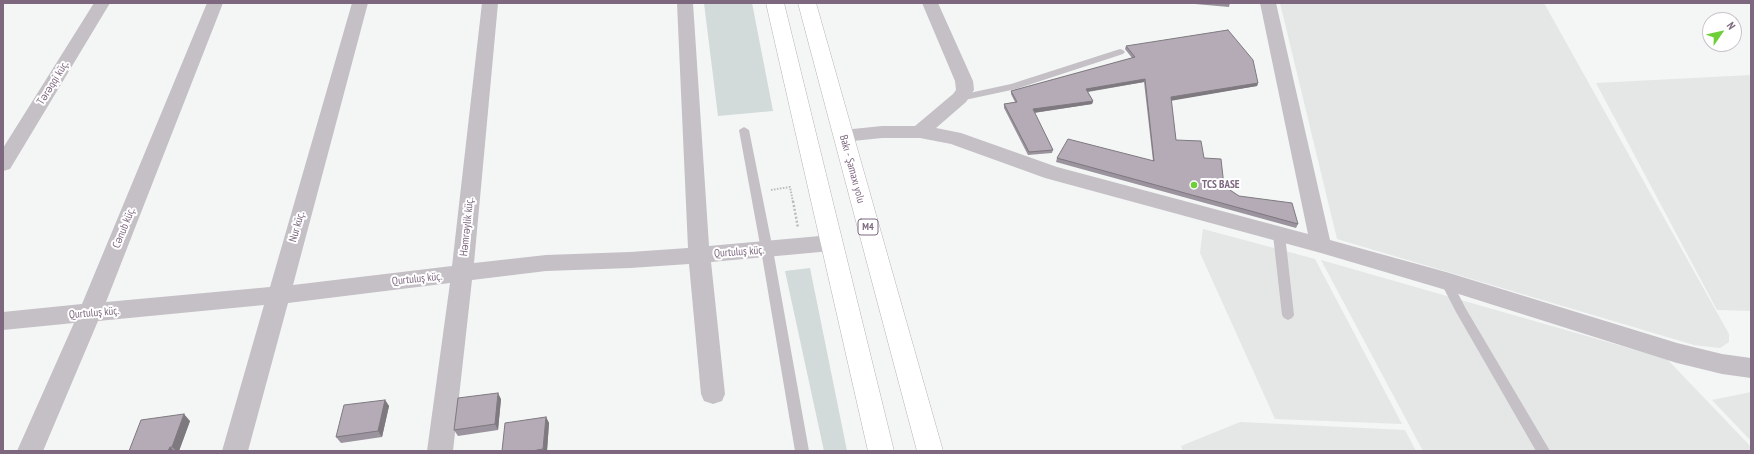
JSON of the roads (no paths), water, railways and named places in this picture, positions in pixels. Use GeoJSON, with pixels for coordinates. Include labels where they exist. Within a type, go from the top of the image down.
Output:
{"type":"FeatureCollection","features":[{"type":"Feature","properties":{"kind":"highway"},"geometry":{"type":"LineString","coordinates":[[775,3],[880,451]]}},
{"type":"Feature","properties":{"kind":"highway","name":"Bakı - Şamaxı yolu"},"geometry":{"type":"LineString","coordinates":[[807,3],[930,451]]}},
{"type":"Feature","properties":{"kind":"street","name":"Tərəqqi küç."},"geometry":{"type":"LineString","coordinates":[[3,164],[102,3]]}},
{"type":"Feature","properties":{"kind":"street","name":"Cənub küç."},"geometry":{"type":"LineString","coordinates":[[30,451],[90,313],[215,3]]}},
{"type":"Feature","properties":{"kind":"street","name":"Nur küç."},"geometry":{"type":"LineString","coordinates":[[235,451],[360,3]]}},
{"type":"Feature","properties":{"kind":"street","name":"Həmrəylik küç."},"geometry":{"type":"LineString","coordinates":[[440,451],[462,274],[490,3]]}},
{"type":"Feature","properties":{"kind":"street"},"geometry":{"type":"LineString","coordinates":[[685,3],[699,255],[713,394]]}},
{"type":"Feature","properties":{"kind":"street"},"geometry":{"type":"LineString","coordinates":[[920,132],[960,98],[965,90],[964,81],[930,3]]}},
{"type":"Feature","properties":{"kind":"street"},"geometry":{"type":"LineString","coordinates":[[1268,3],[1321,245]]}},
{"type":"Feature","properties":{"kind":"street"},"geometry":{"type":"LineString","coordinates":[[843,136],[882,132],[920,132],[954,138],[1052,173],[1321,245],[1446,281],[1678,353],[1722,364],[1751,368]]}},
{"type":"Feature","properties":{"kind":"street","name":"Qurtuluş küç."},"geometry":{"type":"LineString","coordinates":[[3,321],[278,295],[546,263],[630,260],[767,250],[831,243]]}},
{"type":"Feature","properties":{"kind":"lane"},"geometry":{"type":"LineString","coordinates":[[960,98],[1013,87],[1120,52]]}},
{"type":"Feature","properties":{"kind":"lane"},"geometry":{"type":"LineString","coordinates":[[744,130],[767,250],[802,451]]}},
{"type":"Feature","properties":{"kind":"lane"},"geometry":{"type":"LineString","coordinates":[[1279,235],[1288,315]]}},
{"type":"Feature","properties":{"kind":"lane"},"geometry":{"type":"LineString","coordinates":[[1446,281],[1462,312],[1543,451]]}},
{"type":"Feature","properties":{"kind":"place","name":"TCS BASE"},"geometry":{"type":"Point","coordinates":[1194,185]}}]}
